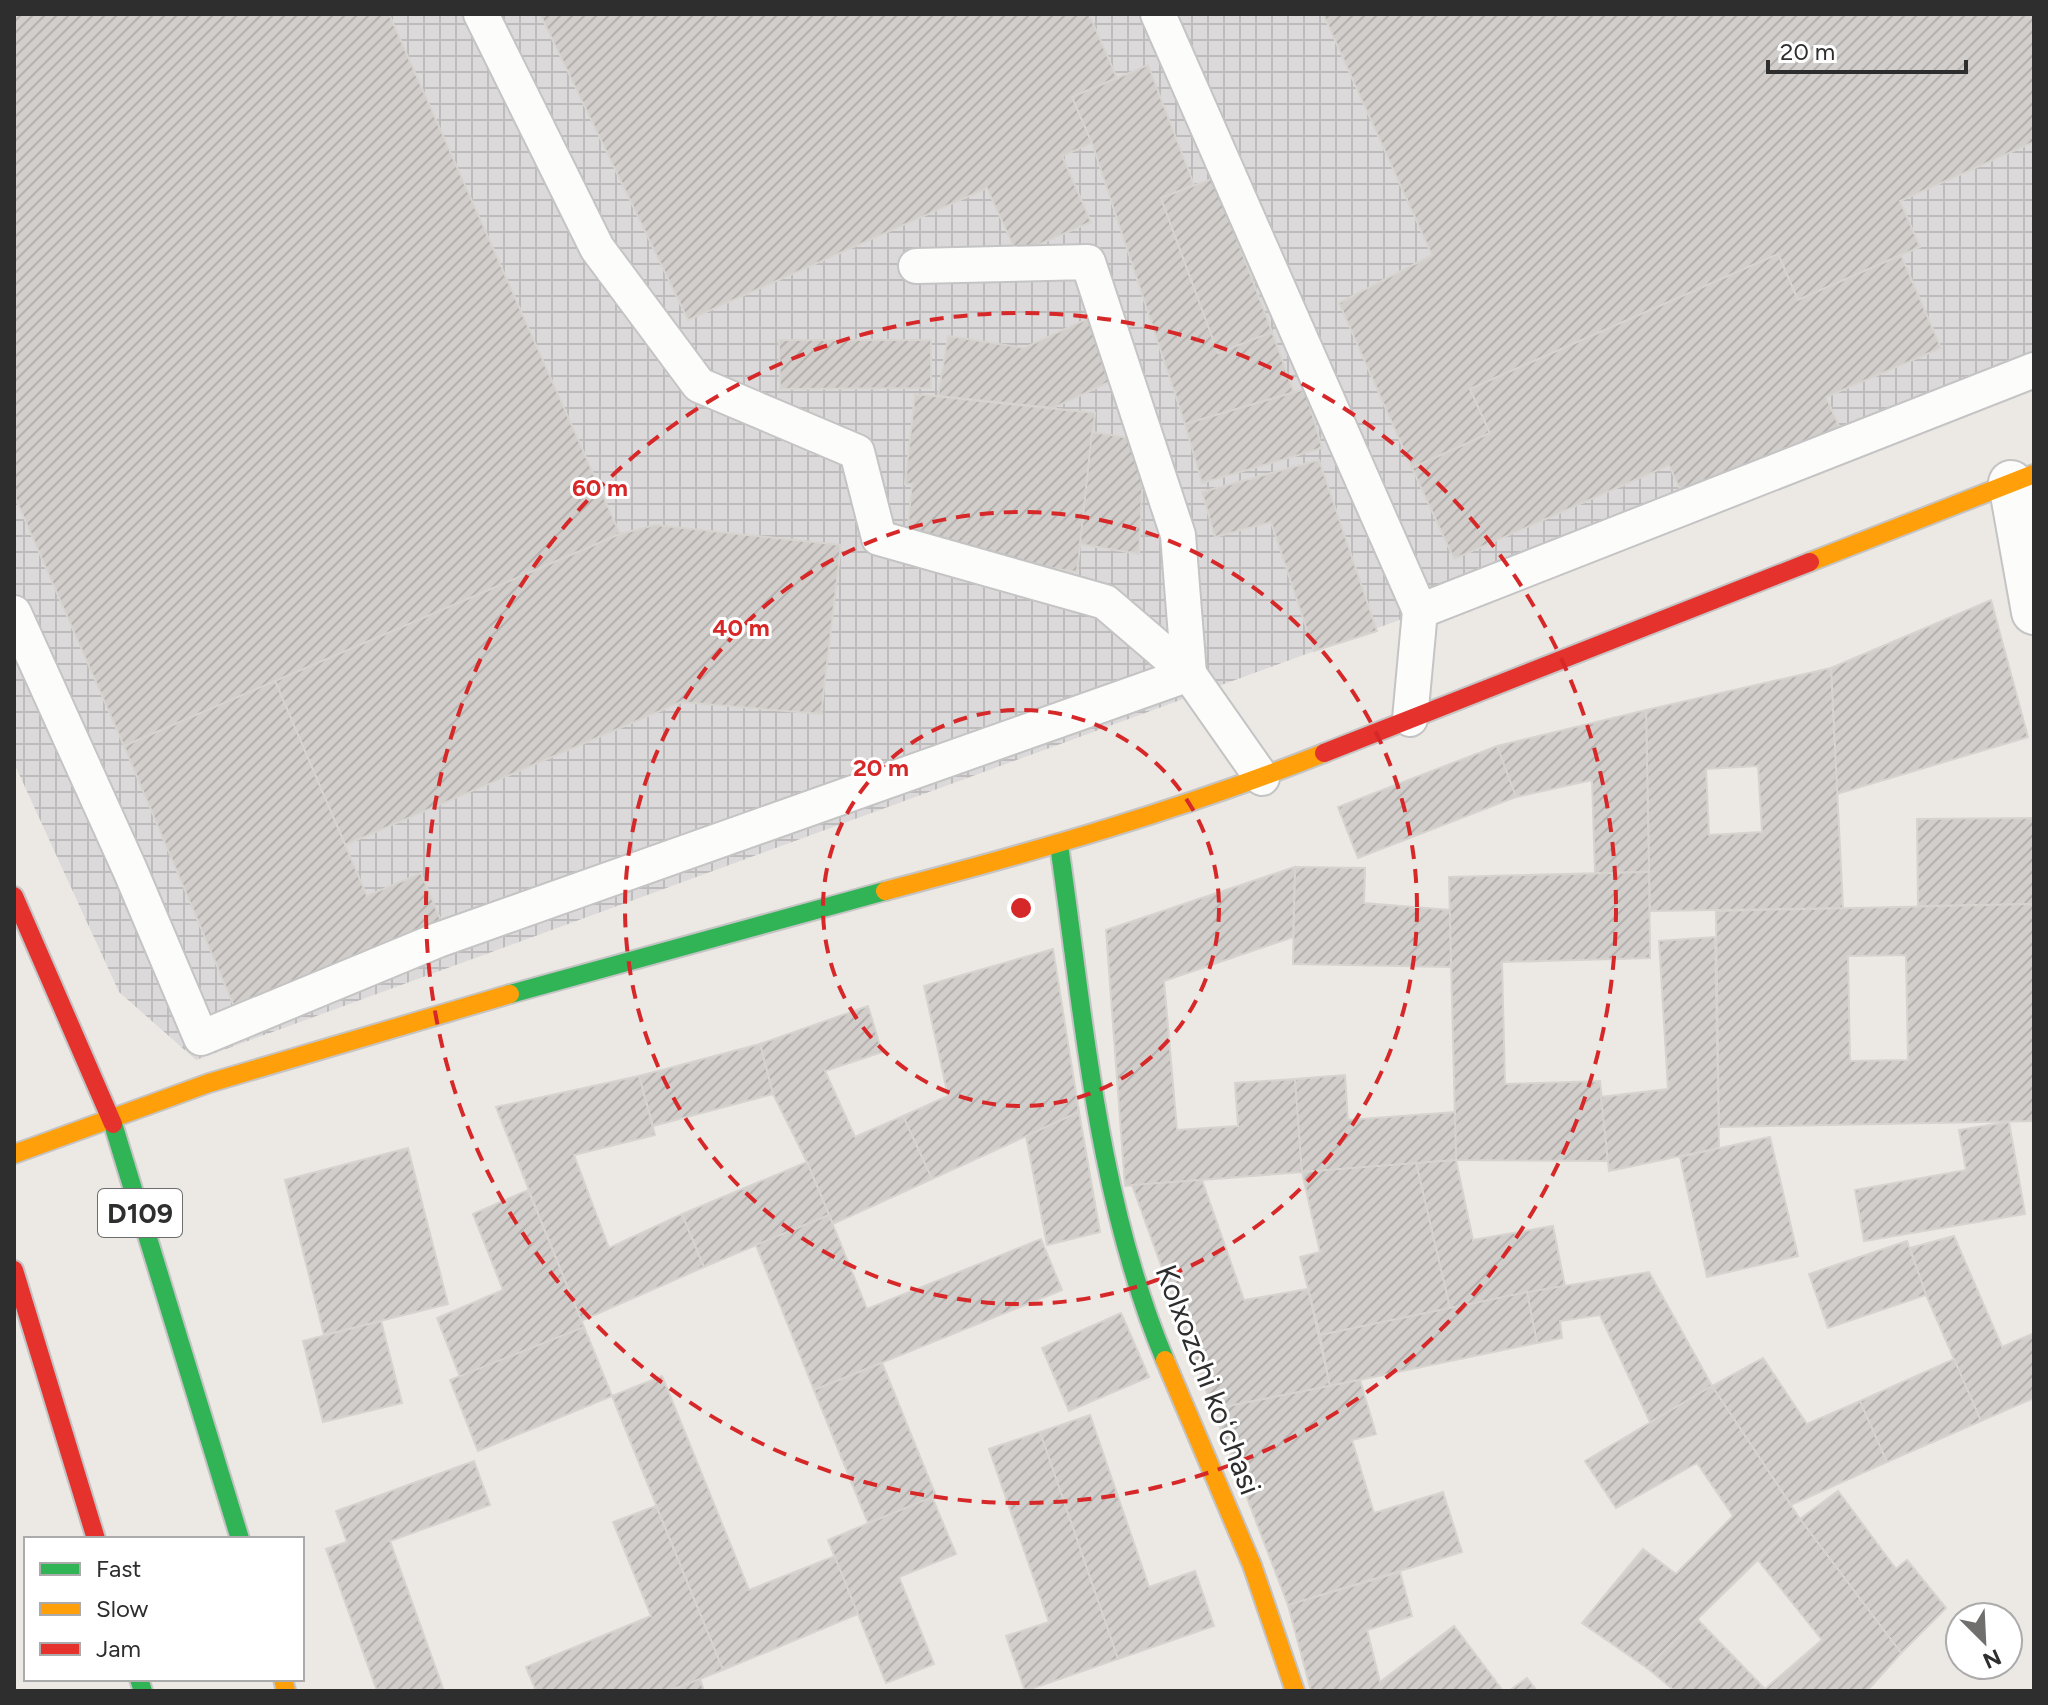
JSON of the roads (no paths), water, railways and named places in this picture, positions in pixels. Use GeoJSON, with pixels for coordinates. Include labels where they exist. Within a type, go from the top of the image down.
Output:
{"type":"FeatureCollection","features":[{"type":"Feature","properties":{"kind":"street"},"geometry":{"type":"LineString","coordinates":[[14,1154],[209,1083],[590,970],[1059,845],[1262,778],[2022,478],[2034,612]]}},
{"type":"Feature","properties":{"kind":"street","name":"Kolxozchi koʻchasi"},"geometry":{"type":"LineString","coordinates":[[1059,845],[1104,1154],[1146,1314],[1252,1565],[1295,1691]]}},
{"type":"Feature","properties":{"kind":"street","name":"D109"},"geometry":{"type":"LineString","coordinates":[[14,896],[111,1117],[239,1537]]}},
{"type":"Feature","properties":{"kind":"street"},"geometry":{"type":"LineString","coordinates":[[14,1270],[95,1537]]}},
{"type":"Feature","properties":{"kind":"lane"},"geometry":{"type":"LineString","coordinates":[[481,14],[597,248],[699,385],[857,452],[879,538],[1105,602],[1189,674],[1262,778]]}},
{"type":"Feature","properties":{"kind":"lane"},"geometry":{"type":"LineString","coordinates":[[1158,14],[1420,611],[1410,719]]}},
{"type":"Feature","properties":{"kind":"lane"},"geometry":{"type":"LineString","coordinates":[[916,266],[1088,262],[1178,535],[1189,674]]}},
{"type":"Feature","properties":{"kind":"lane"},"geometry":{"type":"LineString","coordinates":[[1420,611],[2034,370]]}},
{"type":"Feature","properties":{"kind":"lane"},"geometry":{"type":"LineString","coordinates":[[14,613],[130,870],[201,1038],[438,940],[1189,674]]}}]}
